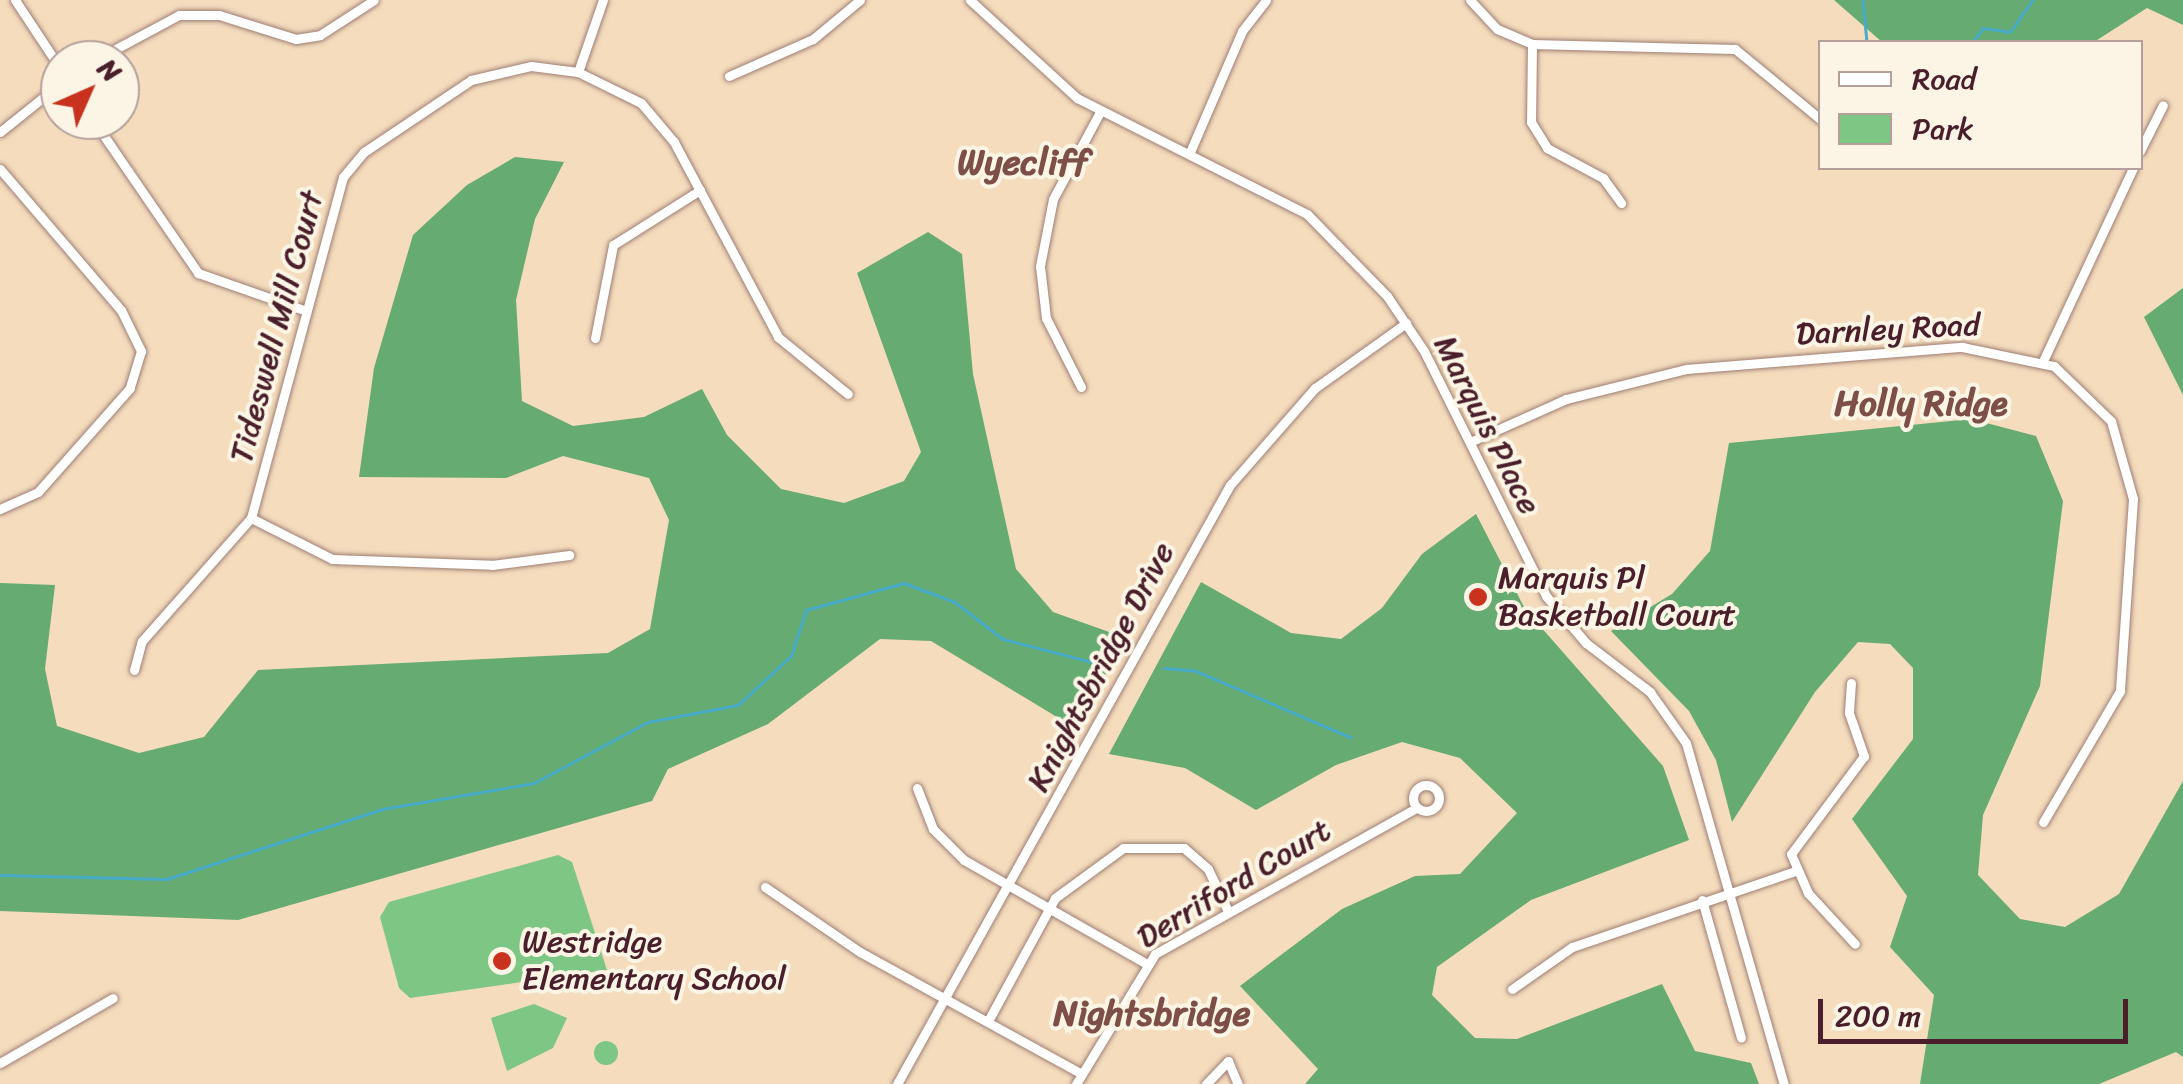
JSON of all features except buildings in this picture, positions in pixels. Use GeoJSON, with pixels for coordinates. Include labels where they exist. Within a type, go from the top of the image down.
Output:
{"type":"FeatureCollection","features":[{"type":"Feature","properties":{"kind":"street"},"geometry":{"type":"LineString","coordinates":[[14,0],[41,40]]}},
{"type":"Feature","properties":{"kind":"street"},"geometry":{"type":"LineString","coordinates":[[132,40],[178,15],[219,15],[296,39],[320,35],[374,0]]}},
{"type":"Feature","properties":{"kind":"street"},"geometry":{"type":"LineString","coordinates":[[578,72],[603,0]]}},
{"type":"Feature","properties":{"kind":"street"},"geometry":{"type":"LineString","coordinates":[[730,76],[813,39],[860,0]]}},
{"type":"Feature","properties":{"kind":"street","name":"Marquis Place"},"geometry":{"type":"LineString","coordinates":[[970,0],[1032,65],[1100,112],[1190,152],[1307,214],[1406,323],[1553,606],[1678,728],[1731,890],[1784,1084]]}},
{"type":"Feature","properties":{"kind":"street"},"geometry":{"type":"LineString","coordinates":[[1190,152],[1242,31],[1266,0]]}},
{"type":"Feature","properties":{"kind":"street"},"geometry":{"type":"LineString","coordinates":[[1470,0],[1497,29],[1532,44],[1734,49],[1818,117]]}},
{"type":"Feature","properties":{"kind":"street"},"geometry":{"type":"LineString","coordinates":[[1532,44],[1531,122],[1547,148],[1604,178],[1620,203]]}},
{"type":"Feature","properties":{"kind":"street","name":"Tideswell Mill Court"},"geometry":{"type":"LineString","coordinates":[[134,670],[142,641],[250,518],[326,215],[364,152],[472,80],[531,66],[578,72],[641,104],[700,190],[778,337],[848,394]]}},
{"type":"Feature","properties":{"kind":"street"},"geometry":{"type":"LineString","coordinates":[[0,132],[40,100]]}},
{"type":"Feature","properties":{"kind":"street"},"geometry":{"type":"LineString","coordinates":[[2143,145],[2163,105]]}},
{"type":"Feature","properties":{"kind":"street"},"geometry":{"type":"LineString","coordinates":[[1080,387],[1046,318],[1040,266],[1053,200],[1100,112]]}},
{"type":"Feature","properties":{"kind":"street"},"geometry":{"type":"LineString","coordinates":[[107,140],[198,273],[301,309]]}},
{"type":"Feature","properties":{"kind":"street"},"geometry":{"type":"LineString","coordinates":[[0,169],[121,310],[141,351],[130,388],[38,492],[0,509]]}},
{"type":"Feature","properties":{"kind":"street"},"geometry":{"type":"LineString","coordinates":[[2043,822],[2120,691],[2133,499],[2111,421],[2043,361],[2132,170]]}},
{"type":"Feature","properties":{"kind":"street"},"geometry":{"type":"LineString","coordinates":[[595,338],[614,245],[700,190]]}},
{"type":"Feature","properties":{"kind":"street","name":"Knightsbridge Drive"},"geometry":{"type":"LineString","coordinates":[[898,1084],[949,1001],[1244,465],[1314,388],[1406,323]]}},
{"type":"Feature","properties":{"kind":"street","name":"Darnley Road"},"geometry":{"type":"LineString","coordinates":[[1470,442],[1566,399],[1686,370],[1962,347],[2043,361]]}},
{"type":"Feature","properties":{"kind":"street"},"geometry":{"type":"LineString","coordinates":[[250,518],[308,552],[362,562],[492,565],[569,555]]}},
{"type":"Feature","properties":{"kind":"street"},"geometry":{"type":"LineString","coordinates":[[1851,683],[1849,713],[1864,756],[1794,846],[1796,870],[1855,944]]}},
{"type":"Feature","properties":{"kind":"street"},"geometry":{"type":"LineString","coordinates":[[917,788],[948,846],[1010,888],[1145,963]]}},
{"type":"Feature","properties":{"kind":"street","name":"Derriford Court"},"geometry":{"type":"LineString","coordinates":[[1076,1084],[1145,963],[1228,910],[1416,808]]}},
{"type":"Feature","properties":{"kind":"street"},"geometry":{"type":"LineString","coordinates":[[988,1022],[1049,909],[1102,859],[1162,842],[1196,856],[1228,910]]}},
{"type":"Feature","properties":{"kind":"street"},"geometry":{"type":"LineString","coordinates":[[1512,989],[1572,947],[1796,870]]}},
{"type":"Feature","properties":{"kind":"street"},"geometry":{"type":"LineString","coordinates":[[765,888],[949,1001],[1082,1074]]}},
{"type":"Feature","properties":{"kind":"street"},"geometry":{"type":"LineString","coordinates":[[1702,900],[1741,1038]]}},
{"type":"Feature","properties":{"kind":"street"},"geometry":{"type":"LineString","coordinates":[[0,1063],[113,998]]}},
{"type":"Feature","properties":{"kind":"street"},"geometry":{"type":"LineString","coordinates":[[1206,1084],[1228,1061],[1238,1084]]}},
{"type":"Feature","properties":{"kind":"green space"},"geometry":{"type":"Polygon","coordinates":[[[1834,0],[2183,0],[2183,25],[2147,8],[2097,40],[1880,40],[1834,0]]]}},
{"type":"Feature","properties":{"kind":"green space"},"geometry":{"type":"Polygon","coordinates":[[[515,157],[564,162],[535,219],[516,300],[522,401],[573,426],[644,417],[702,389],[727,435],[781,489],[844,503],[904,481],[921,452],[857,273],[928,232],[962,254],[973,374],[1016,569],[1053,612],[1126,638],[1075,728],[931,641],[880,639],[768,724],[668,769],[652,801],[238,920],[0,911],[0,583],[55,585],[45,669],[57,726],[139,753],[204,737],[258,670],[608,653],[650,629],[669,520],[649,478],[563,456],[506,478],[359,477],[374,368],[413,235],[467,185],[515,157]]]}},
{"type":"Feature","properties":{"kind":"green space"},"geometry":{"type":"Polygon","coordinates":[[[2183,288],[2183,395],[2144,317],[2183,288]]]}},
{"type":"Feature","properties":{"kind":"green space"},"geometry":{"type":"Polygon","coordinates":[[[1971,419],[2036,436],[2063,501],[2040,686],[1983,815],[1978,875],[2020,919],[2065,927],[2119,894],[2183,781],[2183,1057],[2176,1052],[2099,1084],[1920,1084],[1934,995],[1890,947],[1907,896],[1852,819],[1913,739],[1913,668],[1890,644],[1858,642],[1815,692],[1732,822],[1716,760],[1689,711],[1611,631],[1672,594],[1710,551],[1729,443],[1971,419]]]}},
{"type":"Feature","properties":{"kind":"green space"},"geometry":{"type":"Polygon","coordinates":[[[1476,514],[1525,609],[1663,766],[1689,840],[1531,900],[1437,967],[1432,995],[1475,1038],[1517,1039],[1662,984],[1695,1051],[1751,1063],[1759,1084],[1305,1084],[1318,1069],[1240,986],[1342,909],[1415,876],[1460,874],[1517,813],[1460,758],[1402,742],[1336,765],[1256,810],[1185,768],[1109,754],[1201,582],[1291,633],[1341,639],[1382,608],[1422,554],[1476,514]]]}},
{"type":"Feature","properties":{"kind":"green space"},"geometry":{"type":"Polygon","coordinates":[[[558,855],[572,862],[607,970],[410,998],[399,988],[380,917],[389,902],[558,855]]]}},
{"type":"Feature","properties":{"kind":"green space"},"geometry":{"type":"Polygon","coordinates":[[[534,1004],[567,1018],[553,1048],[507,1071],[491,1018],[534,1004]]]}},
{"type":"Feature","properties":{"kind":"green space"},"geometry":{"type":"Polygon","coordinates":[[[606,1041],[618,1053],[606,1065],[594,1053],[606,1041]]]}},
{"type":"Feature","properties":{"kind":"waterway"},"geometry":{"type":"LineString","coordinates":[[1863,0],[1867,40]]}},
{"type":"Feature","properties":{"kind":"waterway"},"geometry":{"type":"LineString","coordinates":[[1974,40],[1983,28],[2010,32],[2032,0]]}},
{"type":"Feature","properties":{"kind":"waterway"},"geometry":{"type":"LineString","coordinates":[[0,875],[167,879],[382,809],[534,783],[648,722],[738,705],[791,656],[806,610],[904,583],[955,602],[1003,639],[1092,662]]}},
{"type":"Feature","properties":{"kind":"waterway"},"geometry":{"type":"LineString","coordinates":[[1164,668],[1196,671],[1350,737]]}},
{"type":"Feature","properties":{"kind":"place","name":"Marquis Pl Basketball Court"},"geometry":{"type":"Point","coordinates":[1478,597]}},
{"type":"Feature","properties":{"kind":"place","name":"Westridge Elementary School"},"geometry":{"type":"Point","coordinates":[502,961]}},
{"type":"Feature","properties":{"kind":"district","name":"Wyecliff"},"geometry":{"type":"Point","coordinates":[1023,162]}},
{"type":"Feature","properties":{"kind":"district","name":"Holly Ridge"},"geometry":{"type":"Point","coordinates":[1921,403]}},
{"type":"Feature","properties":{"kind":"district","name":"Nightsbridge"},"geometry":{"type":"Point","coordinates":[1152,1013]}}]}
